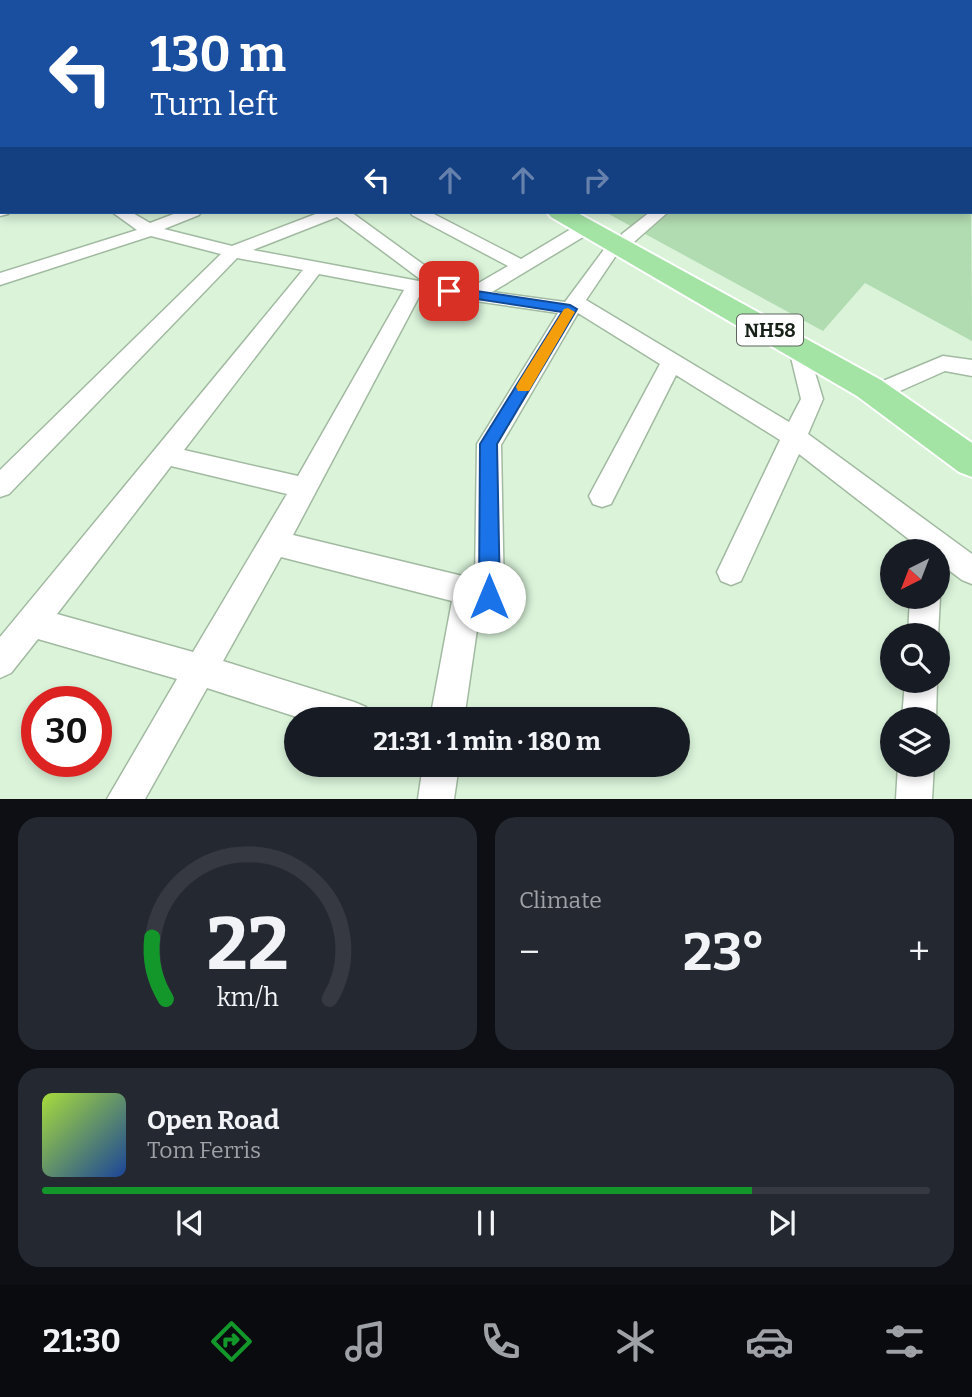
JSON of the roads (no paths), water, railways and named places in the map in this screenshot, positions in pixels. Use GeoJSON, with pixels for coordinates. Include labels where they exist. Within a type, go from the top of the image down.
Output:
{"type":"FeatureCollection","features":[{"type":"Feature","properties":{"kind":"highway","name":"NH58"},"geometry":{"type":"LineString","coordinates":[[566,214],[583,219],[808,338],[891,387],[972,444]]}},
{"type":"Feature","properties":{"kind":"highway","name":"NH58"},"geometry":{"type":"LineString","coordinates":[[623,241],[869,388],[972,462]]}},
{"type":"Feature","properties":{"kind":"street"},"geometry":{"type":"LineString","coordinates":[[123,214],[149,230],[233,252],[415,286],[573,306],[672,362],[794,438],[920,539]]}},
{"type":"Feature","properties":{"kind":"street"},"geometry":{"type":"LineString","coordinates":[[0,279],[149,230],[188,214]]}},
{"type":"Feature","properties":{"kind":"street"},"geometry":{"type":"LineString","coordinates":[[0,486],[233,252],[305,217],[323,214]]}},
{"type":"Feature","properties":{"kind":"street"},"geometry":{"type":"LineString","coordinates":[[344,214],[449,291]]}},
{"type":"Feature","properties":{"kind":"street"},"geometry":{"type":"LineString","coordinates":[[422,214],[521,266]]}},
{"type":"Feature","properties":{"kind":"street"},"geometry":{"type":"LineString","coordinates":[[274,543],[489,597],[489,444],[573,306],[623,241],[657,214]]}},
{"type":"Feature","properties":{"kind":"street"},"geometry":{"type":"LineString","coordinates":[[473,295],[521,266],[583,219]]}},
{"type":"Feature","properties":{"kind":"street"},"geometry":{"type":"LineString","coordinates":[[0,662],[315,267]]}},
{"type":"Feature","properties":{"kind":"street"},"geometry":{"type":"LineString","coordinates":[[125,799],[274,543],[415,286]]}},
{"type":"Feature","properties":{"kind":"street"},"geometry":{"type":"LineString","coordinates":[[731,572],[812,398],[798,345]]}},
{"type":"Feature","properties":{"kind":"street"},"geometry":{"type":"LineString","coordinates":[[602,496],[672,362]]}},
{"type":"Feature","properties":{"kind":"street"},"geometry":{"type":"LineString","coordinates":[[891,387],[943,363],[972,368]]}},
{"type":"Feature","properties":{"kind":"street"},"geometry":{"type":"LineString","coordinates":[[165,455],[305,488]]}},
{"type":"Feature","properties":{"kind":"street"},"geometry":{"type":"LineString","coordinates":[[950,553],[967,559]]}},
{"type":"Feature","properties":{"kind":"street"},"geometry":{"type":"LineString","coordinates":[[449,707],[468,592]]}},
{"type":"Feature","properties":{"kind":"street"},"geometry":{"type":"LineString","coordinates":[[32,622],[200,670],[316,707]]}},
{"type":"Feature","properties":{"kind":"street"},"geometry":{"type":"LineString","coordinates":[[436,799],[439,777]]}},
{"type":"Feature","properties":{"kind":"street"},"geometry":{"type":"LineString","coordinates":[[914,799],[915,777]]}}]}
